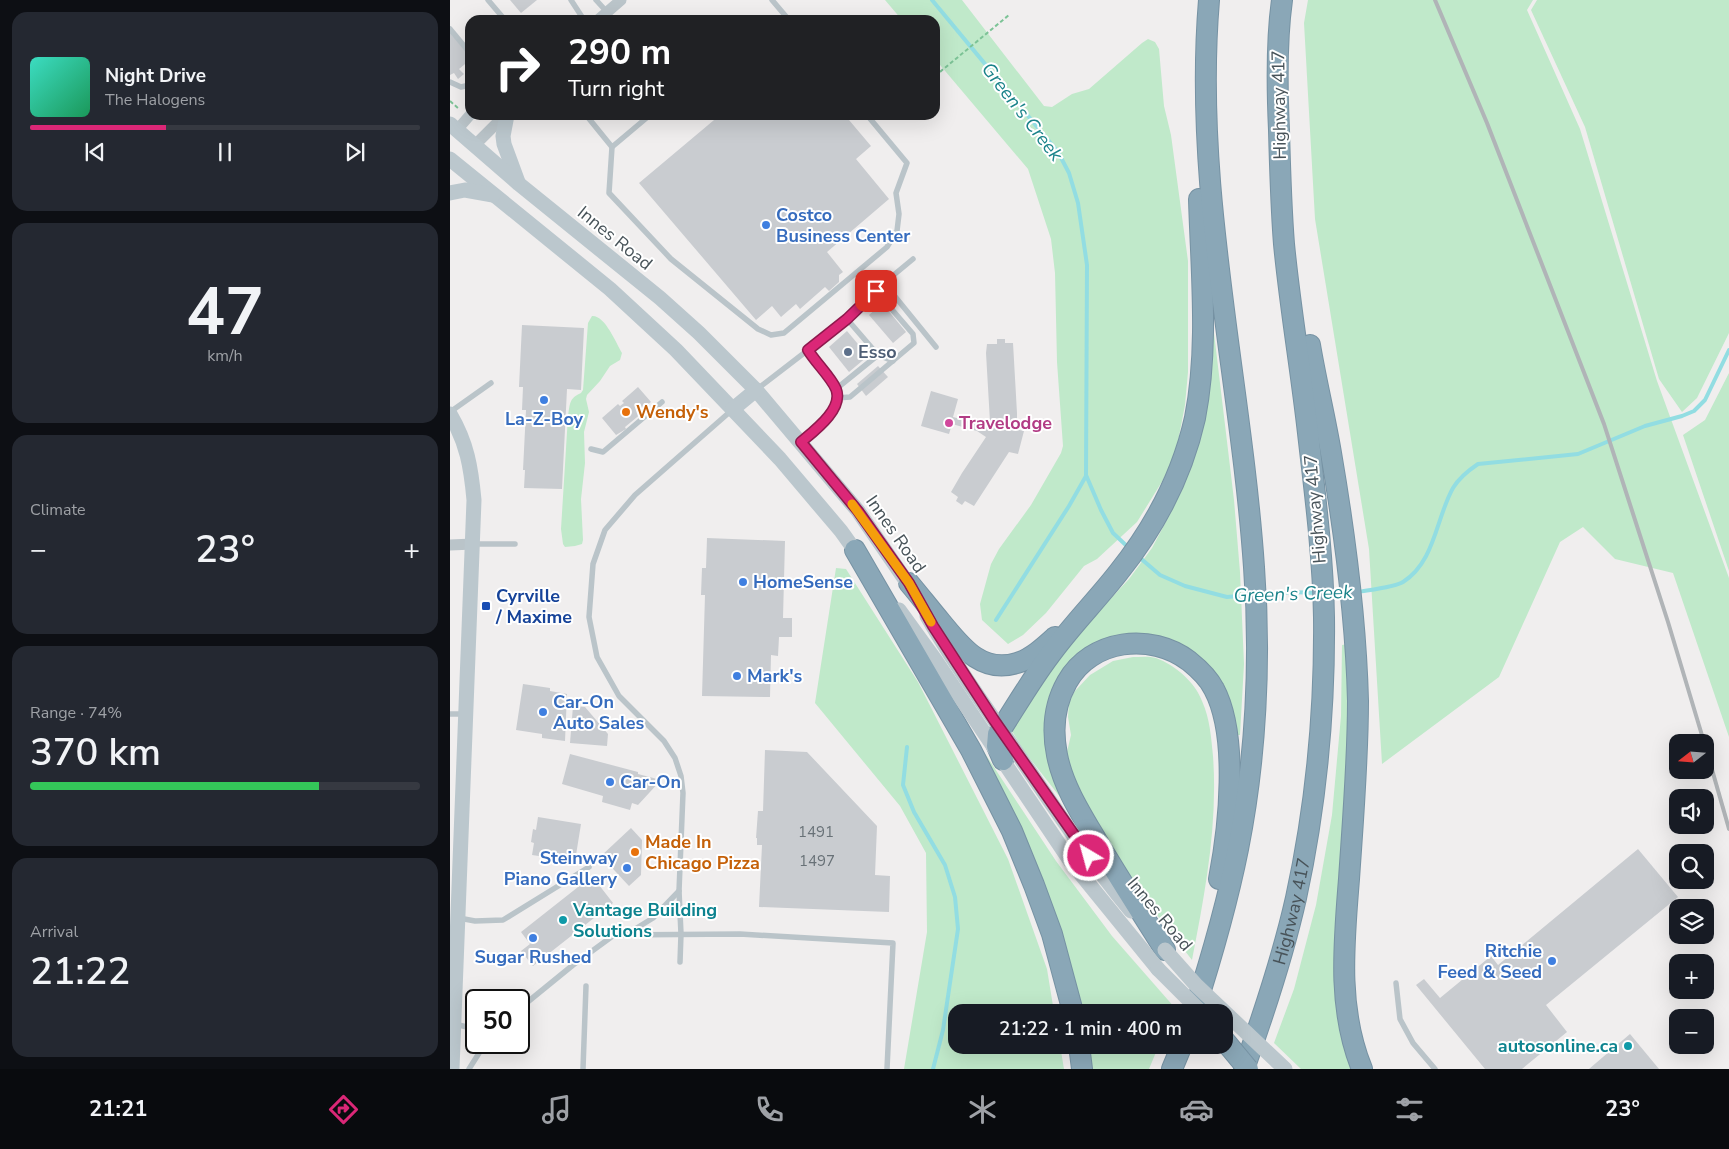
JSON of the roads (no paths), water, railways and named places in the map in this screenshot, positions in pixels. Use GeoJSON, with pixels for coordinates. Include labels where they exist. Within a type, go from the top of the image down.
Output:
{"type":"FeatureCollection","features":[{"type":"Feature","properties":{"kind":"highway","name":"Highway 417"},"geometry":{"type":"LineString","coordinates":[[1244,1069],[1272,986],[1289,927],[1303,864],[1317,768],[1321,709],[1324,615],[1321,572],[1308,431],[1284,244],[1277,92],[1278,25],[1282,0]]}},
{"type":"Feature","properties":{"kind":"highway"},"geometry":{"type":"LineString","coordinates":[[1003,760],[997,746],[998,734],[1050,654],[1119,572],[1148,532],[1162,508],[1180,468],[1194,420],[1200,385],[1202,299],[1196,130],[1197,100],[1209,9]]}},
{"type":"Feature","properties":{"kind":"highway"},"geometry":{"type":"LineString","coordinates":[[1198,1004],[1222,921],[1242,826],[1253,733],[1256,614],[1247,488],[1211,204],[1207,105],[1209,9]]}},
{"type":"Feature","properties":{"kind":"highway"},"geometry":{"type":"LineString","coordinates":[[1280,171],[1319,396],[1331,452],[1349,567],[1353,610],[1358,726],[1344,982],[1350,1030],[1362,1069]]}},
{"type":"Feature","properties":{"kind":"highway"},"geometry":{"type":"LineString","coordinates":[[855,550],[970,750],[1012,831],[1032,878],[1052,934],[1071,1004]]}},
{"type":"Feature","properties":{"kind":"highway"},"geometry":{"type":"LineString","coordinates":[[909,583],[968,652],[981,661],[996,665],[1012,664],[1026,659],[1092,604]]}},
{"type":"Feature","properties":{"kind":"highway"},"geometry":{"type":"LineString","coordinates":[[1165,950],[1079,810],[1062,775],[1055,744],[1055,714],[1067,680],[1087,659],[1109,648],[1126,643],[1145,643],[1163,647],[1181,655],[1203,673],[1214,689],[1222,708],[1227,733],[1229,790],[1220,874],[1197,1004]]}},
{"type":"Feature","properties":{"kind":"highway"},"geometry":{"type":"LineString","coordinates":[[1255,1069],[1294,942],[1304,896],[1312,800]]}},
{"type":"Feature","properties":{"kind":"highway"},"geometry":{"type":"LineString","coordinates":[[1233,1051],[1248,1069]]}},
{"type":"Feature","properties":{"kind":"highway"},"geometry":{"type":"LineString","coordinates":[[1080,1054],[1082,1069]]}},
{"type":"Feature","properties":{"kind":"highway"},"geometry":{"type":"LineString","coordinates":[[1167,1069],[1171,1054]]}},
{"type":"Feature","properties":{"kind":"highway"},"geometry":{"type":"LineString","coordinates":[[1172,1069],[1178,1054]]}},
{"type":"Feature","properties":{"kind":"main road"},"geometry":{"type":"LineString","coordinates":[[506,120],[504,144],[519,184]]}},
{"type":"Feature","properties":{"kind":"main road","name":"Innes Road"},"geometry":{"type":"LineString","coordinates":[[452,131],[474,146],[660,298],[699,333],[756,390],[858,511],[909,583],[933,626],[1001,730],[1104,878],[1196,985],[1285,1069]]}},
{"type":"Feature","properties":{"kind":"main road"},"geometry":{"type":"LineString","coordinates":[[452,165],[474,146]]}},
{"type":"Feature","properties":{"kind":"main road","name":"Innes Road"},"geometry":{"type":"LineString","coordinates":[[452,165],[494,196],[610,289],[676,350],[780,459],[855,550],[936,661],[1082,876],[1189,1004]]}},
{"type":"Feature","properties":{"kind":"main road"},"geometry":{"type":"LineString","coordinates":[[450,193],[465,190],[494,196]]}},
{"type":"Feature","properties":{"kind":"main road"},"geometry":{"type":"LineString","coordinates":[[733,409],[756,390]]}},
{"type":"Feature","properties":{"kind":"main road"},"geometry":{"type":"LineString","coordinates":[[450,413],[466,446],[472,473],[474,500],[452,1023],[452,1069]]}},
{"type":"Feature","properties":{"kind":"main road"},"geometry":{"type":"LineString","coordinates":[[1233,1044],[1260,1069]]}},
{"type":"Feature","properties":{"kind":"street"},"geometry":{"type":"LineString","coordinates":[[603,15],[621,0]]}},
{"type":"Feature","properties":{"kind":"street"},"geometry":{"type":"LineString","coordinates":[[452,131],[465,119]]}},
{"type":"Feature","properties":{"kind":"street"},"geometry":{"type":"LineString","coordinates":[[474,146],[501,120]]}},
{"type":"Feature","properties":{"kind":"street"},"geometry":{"type":"LineString","coordinates":[[450,544],[473,544]]}},
{"type":"Feature","properties":{"kind":"lane"},"geometry":{"type":"LineString","coordinates":[[488,0],[501,15]]}},
{"type":"Feature","properties":{"kind":"lane"},"geometry":{"type":"LineString","coordinates":[[571,0],[581,15]]}},
{"type":"Feature","properties":{"kind":"lane"},"geometry":{"type":"LineString","coordinates":[[596,0],[602,15]]}},
{"type":"Feature","properties":{"kind":"lane"},"geometry":{"type":"LineString","coordinates":[[772,0],[785,15]]}},
{"type":"Feature","properties":{"kind":"lane"},"geometry":{"type":"LineString","coordinates":[[450,29],[465,46]]}},
{"type":"Feature","properties":{"kind":"lane"},"geometry":{"type":"LineString","coordinates":[[450,82],[461,87],[465,86]]}},
{"type":"Feature","properties":{"kind":"lane"},"geometry":{"type":"LineString","coordinates":[[590,120],[612,146],[609,193],[671,259],[758,329],[771,336],[784,333],[887,248],[898,231],[899,214],[896,193],[907,163],[871,120]]}},
{"type":"Feature","properties":{"kind":"lane"},"geometry":{"type":"LineString","coordinates":[[612,146],[644,120]]}},
{"type":"Feature","properties":{"kind":"lane"},"geometry":{"type":"LineString","coordinates":[[756,390],[847,319],[884,283],[913,259]]}},
{"type":"Feature","properties":{"kind":"lane"},"geometry":{"type":"LineString","coordinates":[[884,283],[936,347]]}},
{"type":"Feature","properties":{"kind":"lane"},"geometry":{"type":"LineString","coordinates":[[837,398],[850,397],[914,343],[912,334],[876,291]]}},
{"type":"Feature","properties":{"kind":"lane"},"geometry":{"type":"LineString","coordinates":[[847,319],[878,356],[893,360]]}},
{"type":"Feature","properties":{"kind":"lane"},"geometry":{"type":"LineString","coordinates":[[801,442],[832,413],[837,398],[836,389],[808,350]]}},
{"type":"Feature","properties":{"kind":"lane"},"geometry":{"type":"LineString","coordinates":[[836,389],[878,356]]}},
{"type":"Feature","properties":{"kind":"lane"},"geometry":{"type":"LineString","coordinates":[[450,413],[491,383]]}},
{"type":"Feature","properties":{"kind":"lane"},"geometry":{"type":"LineString","coordinates":[[591,450],[603,452],[662,402]]}},
{"type":"Feature","properties":{"kind":"lane"},"geometry":{"type":"LineString","coordinates":[[680,962],[682,934],[679,891],[683,792],[681,776],[678,763],[664,742],[619,696],[597,657],[589,617],[593,564],[605,530],[635,495],[733,409]]}},
{"type":"Feature","properties":{"kind":"lane"},"geometry":{"type":"LineString","coordinates":[[473,544],[515,544]]}},
{"type":"Feature","properties":{"kind":"lane"},"geometry":{"type":"LineString","coordinates":[[450,714],[466,714]]}},
{"type":"Feature","properties":{"kind":"lane"},"geometry":{"type":"LineString","coordinates":[[457,918],[503,920],[589,867]]}},
{"type":"Feature","properties":{"kind":"lane"},"geometry":{"type":"LineString","coordinates":[[625,935],[653,918],[679,891]]}},
{"type":"Feature","properties":{"kind":"lane"},"geometry":{"type":"LineString","coordinates":[[530,1000],[614,935],[740,934],[894,943],[887,1069]]}},
{"type":"Feature","properties":{"kind":"lane"},"geometry":{"type":"LineString","coordinates":[[1396,983],[1400,1019],[1413,1043],[1435,1069]]}},
{"type":"Feature","properties":{"kind":"lane"},"geometry":{"type":"LineString","coordinates":[[583,1069],[586,986]]}},
{"type":"Feature","properties":{"kind":"lane"},"geometry":{"type":"LineString","coordinates":[[452,1023],[465,1026]]}},
{"type":"Feature","properties":{"kind":"lane"},"geometry":{"type":"LineString","coordinates":[[469,1069],[478,1054]]}},
{"type":"Feature","properties":{"kind":"waterway","name":"Green's Creek"},"geometry":{"type":"LineString","coordinates":[[932,0],[1058,152],[1069,173],[1078,203],[1087,265],[1086,475],[1113,533],[1130,549]]}},
{"type":"Feature","properties":{"kind":"waterway","name":"Green's Creek"},"geometry":{"type":"LineString","coordinates":[[1358,592],[1399,584],[1414,573],[1422,563],[1434,539],[1453,488],[1464,474],[1478,464],[1578,454],[1645,426],[1694,411],[1705,400],[1729,350]]}},
{"type":"Feature","properties":{"kind":"waterway"},"geometry":{"type":"LineString","coordinates":[[996,620],[1086,476]]}},
{"type":"Feature","properties":{"kind":"waterway","name":"Green's Creek"},"geometry":{"type":"LineString","coordinates":[[1139,557],[1160,575],[1185,586],[1227,597],[1249,595]]}},
{"type":"Feature","properties":{"kind":"waterway","name":"Green's Creek"},"geometry":{"type":"LineString","coordinates":[[1261,595],[1292,592],[1316,593]]}},
{"type":"Feature","properties":{"kind":"waterway","name":"Green's Creek"},"geometry":{"type":"LineString","coordinates":[[1328,594],[1344,594]]}},
{"type":"Feature","properties":{"kind":"waterway"},"geometry":{"type":"LineString","coordinates":[[907,747],[903,785],[914,812],[945,865],[955,897],[958,929],[943,1030],[933,1069]]}},
{"type":"Feature","properties":{"kind":"railway"},"geometry":{"type":"LineString","coordinates":[[1435,0],[1487,123],[1604,424],[1668,622],[1702,734]]}},
{"type":"Feature","properties":{"kind":"railway"},"geometry":{"type":"LineString","coordinates":[[1714,776],[1729,829]]}},
{"type":"Feature","properties":{"kind":"place","name":"Costco Business Center"},"geometry":{"type":"Point","coordinates":[766,225]}},
{"type":"Feature","properties":{"kind":"place","name":"Esso"},"geometry":{"type":"Point","coordinates":[848,352]}},
{"type":"Feature","properties":{"kind":"place","name":"La-Z-Boy"},"geometry":{"type":"Point","coordinates":[544,400]}},
{"type":"Feature","properties":{"kind":"place","name":"Wendy's"},"geometry":{"type":"Point","coordinates":[626,412]}},
{"type":"Feature","properties":{"kind":"place","name":"Travelodge"},"geometry":{"type":"Point","coordinates":[949,423]}},
{"type":"Feature","properties":{"kind":"place","name":"HomeSense"},"geometry":{"type":"Point","coordinates":[743,582]}},
{"type":"Feature","properties":{"kind":"place","name":"Cyrville / Maxime"},"geometry":{"type":"Point","coordinates":[486,606]}},
{"type":"Feature","properties":{"kind":"place","name":"Mark's"},"geometry":{"type":"Point","coordinates":[737,676]}},
{"type":"Feature","properties":{"kind":"place","name":"Car-On Auto Sales"},"geometry":{"type":"Point","coordinates":[543,712]}},
{"type":"Feature","properties":{"kind":"place","name":"Car-On"},"geometry":{"type":"Point","coordinates":[610,782]}},
{"type":"Feature","properties":{"kind":"place","name":"Made In Chicago Pizza"},"geometry":{"type":"Point","coordinates":[635,852]}},
{"type":"Feature","properties":{"kind":"place","name":"Steinway Piano Gallery"},"geometry":{"type":"Point","coordinates":[627,868]}},
{"type":"Feature","properties":{"kind":"place","name":"Vantage Building Solutions"},"geometry":{"type":"Point","coordinates":[563,920]}},
{"type":"Feature","properties":{"kind":"place","name":"Sugar Rushed"},"geometry":{"type":"Point","coordinates":[533,938]}},
{"type":"Feature","properties":{"kind":"place","name":"Ritchie Feed & Seed"},"geometry":{"type":"Point","coordinates":[1552,961]}},
{"type":"Feature","properties":{"kind":"place","name":"autosonline.ca"},"geometry":{"type":"Point","coordinates":[1628,1046]}}]}
